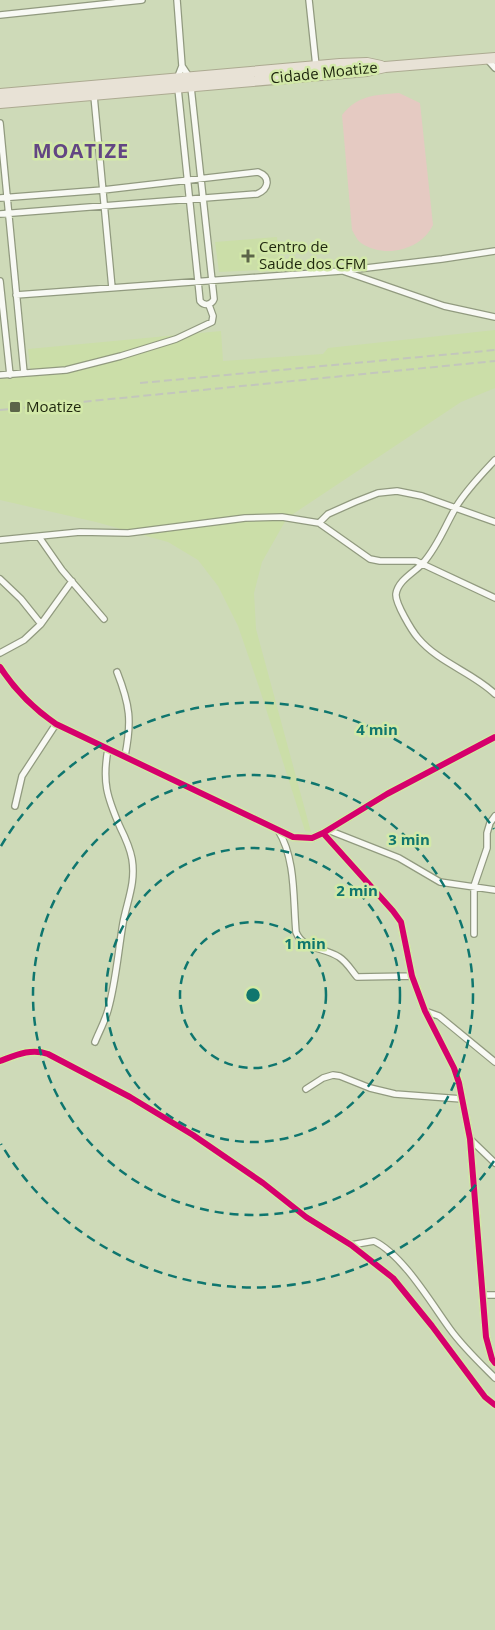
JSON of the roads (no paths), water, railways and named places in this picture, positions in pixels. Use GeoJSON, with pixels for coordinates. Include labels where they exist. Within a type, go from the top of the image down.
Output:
{"type":"FeatureCollection","features":[{"type":"Feature","properties":{"kind":"highway"},"geometry":{"type":"LineString","coordinates":[[385,67],[491,59]]}},
{"type":"Feature","properties":{"kind":"highway","name":"Cidade Moatize"},"geometry":{"type":"LineString","coordinates":[[190,82],[316,66],[366,63],[385,67]]}},
{"type":"Feature","properties":{"kind":"highway","name":"Cidade Moatize"},"geometry":{"type":"LineString","coordinates":[[0,94],[367,71],[385,67]]}},
{"type":"Feature","properties":{"kind":"highway","name":"Cidade Moatize"},"geometry":{"type":"LineString","coordinates":[[0,103],[94,96],[178,83]]}},
{"type":"Feature","properties":{"kind":"street"},"geometry":{"type":"LineString","coordinates":[[0,16],[142,0]]}},
{"type":"Feature","properties":{"kind":"street"},"geometry":{"type":"LineString","coordinates":[[177,0],[182,66],[178,83],[200,301],[204,304],[209,304],[214,299],[190,82],[182,66]]}},
{"type":"Feature","properties":{"kind":"street"},"geometry":{"type":"LineString","coordinates":[[309,0],[316,66]]}},
{"type":"Feature","properties":{"kind":"street"},"geometry":{"type":"LineString","coordinates":[[491,59],[495,68]]}},
{"type":"Feature","properties":{"kind":"street"},"geometry":{"type":"LineString","coordinates":[[94,96],[112,288]]}},
{"type":"Feature","properties":{"kind":"street"},"geometry":{"type":"LineString","coordinates":[[0,123],[24,374]]}},
{"type":"Feature","properties":{"kind":"street"},"geometry":{"type":"LineString","coordinates":[[0,198],[103,190],[258,172],[265,177],[267,184],[263,192],[257,194],[0,214]]}},
{"type":"Feature","properties":{"kind":"street"},"geometry":{"type":"LineString","coordinates":[[16,295],[341,271],[442,260],[495,250]]}},
{"type":"Feature","properties":{"kind":"street"},"geometry":{"type":"LineString","coordinates":[[341,271],[444,306],[495,317]]}},
{"type":"Feature","properties":{"kind":"street"},"geometry":{"type":"LineString","coordinates":[[0,281],[10,375]]}},
{"type":"Feature","properties":{"kind":"street"},"geometry":{"type":"LineString","coordinates":[[0,376],[66,370],[176,339],[212,322],[213,316],[209,304]]}},
{"type":"Feature","properties":{"kind":"street"},"geometry":{"type":"LineString","coordinates":[[495,460],[466,492],[455,508],[442,536],[423,563],[399,586],[396,594],[403,614],[417,638],[436,655],[495,694]]}},
{"type":"Feature","properties":{"kind":"street"},"geometry":{"type":"LineString","coordinates":[[319,523],[328,514],[355,502],[378,494],[397,491],[422,496],[495,522]]}},
{"type":"Feature","properties":{"kind":"street"},"geometry":{"type":"LineString","coordinates":[[0,540],[80,532],[128,533],[245,518],[282,517],[319,523],[370,559],[423,563],[495,598]]}},
{"type":"Feature","properties":{"kind":"street"},"geometry":{"type":"LineString","coordinates":[[39,537],[62,570],[104,619]]}},
{"type":"Feature","properties":{"kind":"street"},"geometry":{"type":"LineString","coordinates":[[0,579],[21,599],[42,624]]}},
{"type":"Feature","properties":{"kind":"street"},"geometry":{"type":"LineString","coordinates":[[0,653],[24,640],[42,624],[72,582]]}},
{"type":"Feature","properties":{"kind":"street"},"geometry":{"type":"LineString","coordinates":[[0,667],[3,677],[30,704],[56,724],[293,837],[312,838],[387,794],[495,737]]}},
{"type":"Feature","properties":{"kind":"street"},"geometry":{"type":"LineString","coordinates":[[117,672],[126,693],[129,714],[129,732],[125,756]]}},
{"type":"Feature","properties":{"kind":"street"},"geometry":{"type":"LineString","coordinates":[[15,806],[22,776],[56,724]]}},
{"type":"Feature","properties":{"kind":"street"},"geometry":{"type":"LineString","coordinates":[[95,1042],[108,1012],[117,955],[131,896],[133,875],[132,858],[104,781],[108,749]]}},
{"type":"Feature","properties":{"kind":"street"},"geometry":{"type":"LineString","coordinates":[[474,934],[474,886],[487,848],[486,833],[495,816]]}},
{"type":"Feature","properties":{"kind":"street"},"geometry":{"type":"LineString","coordinates":[[278,830],[284,840],[290,863],[296,932],[299,940],[337,955],[346,961],[357,977],[412,976]]}},
{"type":"Feature","properties":{"kind":"street"},"geometry":{"type":"LineString","coordinates":[[326,831],[399,858],[440,882],[495,890]]}},
{"type":"Feature","properties":{"kind":"street"},"geometry":{"type":"LineString","coordinates":[[326,831],[401,922],[412,976],[425,1011],[454,1068],[470,1139],[486,1337],[495,1363]]}},
{"type":"Feature","properties":{"kind":"street"},"geometry":{"type":"LineString","coordinates":[[425,1011],[439,1016],[495,1062]]}},
{"type":"Feature","properties":{"kind":"street"},"geometry":{"type":"LineString","coordinates":[[0,1060],[30,1051],[38,1050],[48,1054],[130,1096],[228,1158],[306,1218],[351,1244],[393,1278],[485,1396],[495,1405]]}},
{"type":"Feature","properties":{"kind":"street"},"geometry":{"type":"LineString","coordinates":[[306,1089],[323,1078],[333,1075],[394,1094],[462,1099]]}},
{"type":"Feature","properties":{"kind":"street"},"geometry":{"type":"LineString","coordinates":[[470,1139],[495,1163]]}},
{"type":"Feature","properties":{"kind":"street"},"geometry":{"type":"LineString","coordinates":[[351,1244],[374,1241],[387,1249],[463,1344],[495,1378]]}},
{"type":"Feature","properties":{"kind":"street"},"geometry":{"type":"LineString","coordinates":[[483,1295],[495,1295]]}},
{"type":"Feature","properties":{"kind":"railway"},"geometry":{"type":"LineString","coordinates":[[140,383],[495,350]]}},
{"type":"Feature","properties":{"kind":"railway"},"geometry":{"type":"LineString","coordinates":[[0,410],[495,361]]}},
{"type":"Feature","properties":{"kind":"place","name":"Centro de Saúde dos CFM"},"geometry":{"type":"Point","coordinates":[248,256]}},
{"type":"Feature","properties":{"kind":"place","name":"Moatize"},"geometry":{"type":"Point","coordinates":[15,407]}},
{"type":"Feature","properties":{"kind":"district","name":"MOATIZE"},"geometry":{"type":"Point","coordinates":[81,151]}}]}
